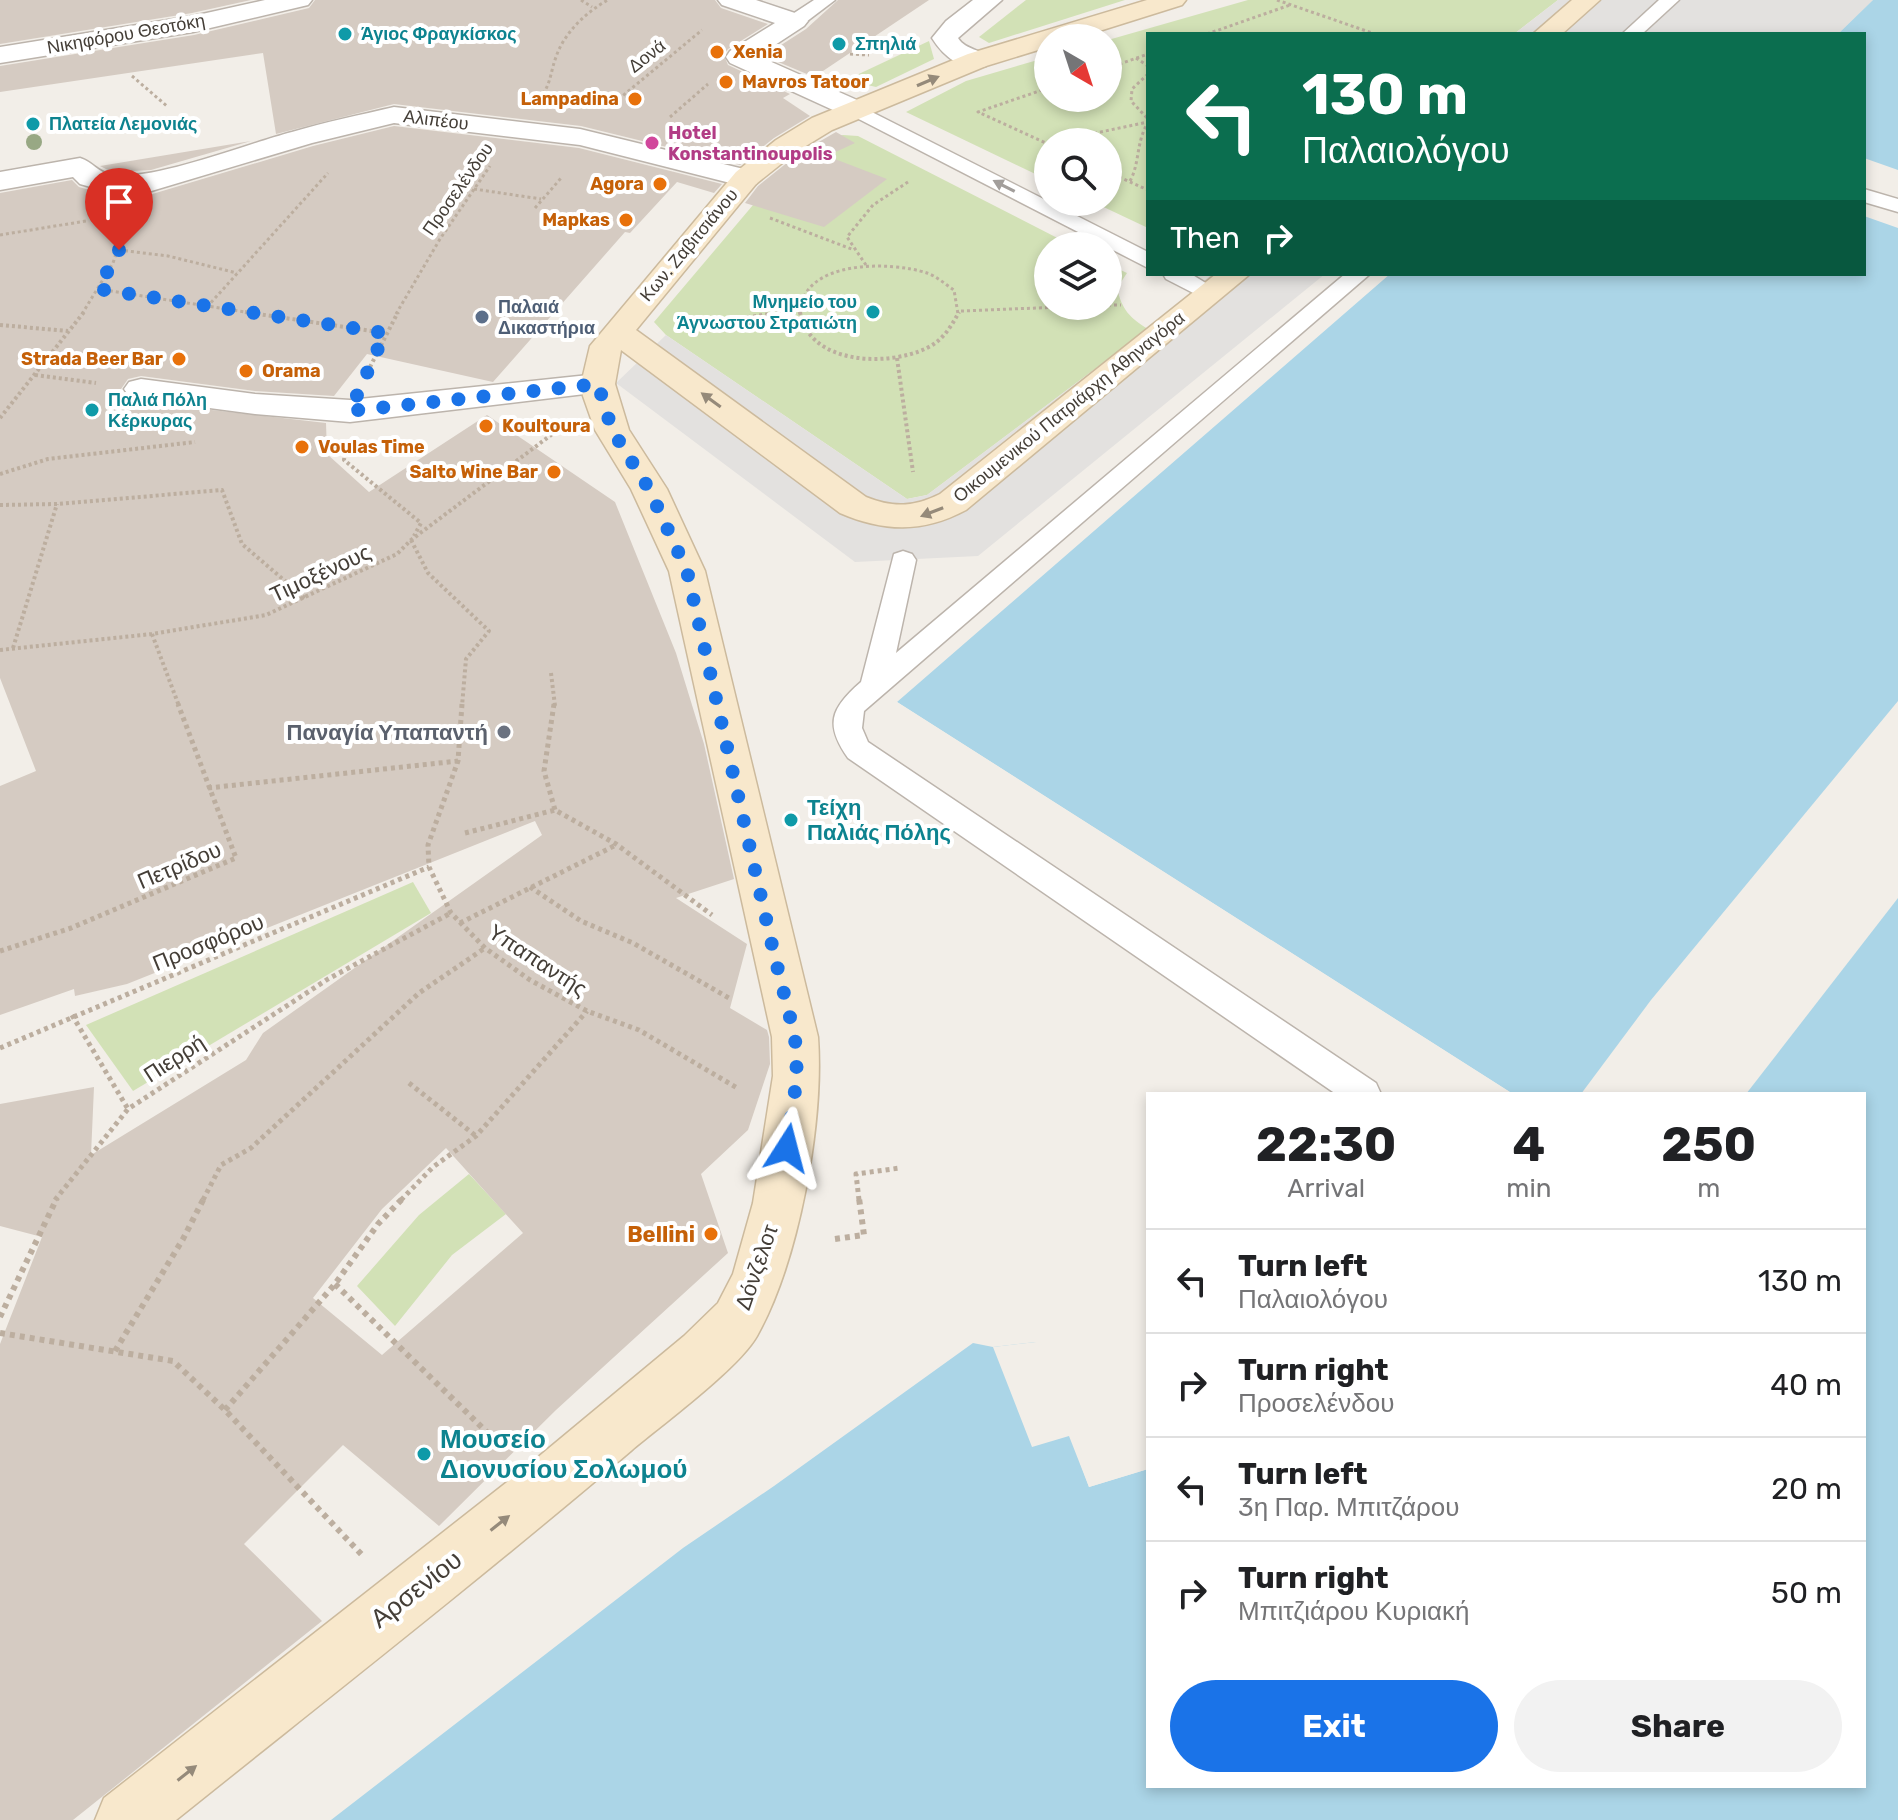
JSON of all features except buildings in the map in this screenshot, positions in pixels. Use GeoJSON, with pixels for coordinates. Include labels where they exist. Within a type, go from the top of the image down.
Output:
{"type":"FeatureCollection","features":[{"type":"Feature","properties":{"kind":"main road","name":"Κων. Ζαβιτσιάνου"},"geometry":{"type":"LineString","coordinates":[[1095,24],[1173,0]]}},
{"type":"Feature","properties":{"kind":"main road"},"geometry":{"type":"LineString","coordinates":[[1548,32],[1587,0]]}},
{"type":"Feature","properties":{"kind":"main road","name":"Κων. Ζαβιτσιάνου"},"geometry":{"type":"LineString","coordinates":[[599,390],[606,346],[746,178],[822,124],[977,60],[1034,43]]}},
{"type":"Feature","properties":{"kind":"main road","name":"Οικουμενικού Πατριάρχη Αθηναγόρα"},"geometry":{"type":"LineString","coordinates":[[617,331],[853,505],[892,518],[915,518],[936,512],[953,502],[1223,284]]}},
{"type":"Feature","properties":{"kind":"main road","name":"Δόνζελοτ"},"geometry":{"type":"LineString","coordinates":[[599,390],[612,430],[649,489],[687,571],[795,1037],[797,1076],[778,1203],[757,1279],[737,1321],[703,1355]]}},
{"type":"Feature","properties":{"kind":"main road","name":"Αρσενίου"},"geometry":{"type":"LineString","coordinates":[[126,1820],[545,1488],[703,1355]]}},
{"type":"Feature","properties":{"kind":"street","name":"Νικηφόρου Θεοτόκη"},"geometry":{"type":"LineString","coordinates":[[0,55],[193,24],[299,0]]}},
{"type":"Feature","properties":{"kind":"street"},"geometry":{"type":"LineString","coordinates":[[977,60],[954,52],[945,38],[955,26],[989,0]]}},
{"type":"Feature","properties":{"kind":"street"},"geometry":{"type":"LineString","coordinates":[[734,1],[795,21]]}},
{"type":"Feature","properties":{"kind":"street"},"geometry":{"type":"LineString","coordinates":[[739,57],[795,21]]}},
{"type":"Feature","properties":{"kind":"street"},"geometry":{"type":"LineString","coordinates":[[739,57],[856,110]]}},
{"type":"Feature","properties":{"kind":"street","name":"Αλιπέου"},"geometry":{"type":"LineString","coordinates":[[0,181],[80,167],[90,178],[129,185],[172,178],[303,137],[385,116],[410,115],[580,137],[746,178]]}},
{"type":"Feature","properties":{"kind":"street"},"geometry":{"type":"LineString","coordinates":[[141,389],[255,404],[350,411],[599,390]]}},
{"type":"Feature","properties":{"kind":"lane"},"geometry":{"type":"LineString","coordinates":[[795,21],[826,0]]}},
{"type":"Feature","properties":{"kind":"lane"},"geometry":{"type":"LineString","coordinates":[[1633,32],[1670,0]]}},
{"type":"Feature","properties":{"kind":"lane"},"geometry":{"type":"LineString","coordinates":[[856,110],[1146,260]]}},
{"type":"Feature","properties":{"kind":"lane"},"geometry":{"type":"LineString","coordinates":[[1866,196],[1898,206]]}},
{"type":"Feature","properties":{"kind":"lane"},"geometry":{"type":"LineString","coordinates":[[1184,276],[1223,284]]}},
{"type":"Feature","properties":{"kind":"lane"},"geometry":{"type":"LineString","coordinates":[[1357,276],[874,686],[847,714],[848,736],[858,750],[1361,1092]]}},
{"type":"Feature","properties":{"kind":"lane"},"geometry":{"type":"LineString","coordinates":[[874,686],[903,560]]}},
{"type":"Feature","properties":{"kind":"path"},"geometry":{"type":"LineString","coordinates":[[581,0],[592,7]]}},
{"type":"Feature","properties":{"kind":"path","name":"Προσελένδου"},"geometry":{"type":"LineString","coordinates":[[350,411],[385,333],[447,226],[550,85],[558,51],[592,7],[608,0]]}},
{"type":"Feature","properties":{"kind":"path"},"geometry":{"type":"LineString","coordinates":[[1277,0],[1369,32]]}},
{"type":"Feature","properties":{"kind":"path","name":"Δονά"},"geometry":{"type":"LineString","coordinates":[[580,137],[629,88],[734,1]]}},
{"type":"Feature","properties":{"kind":"path"},"geometry":{"type":"LineString","coordinates":[[1213,32],[1291,5]]}},
{"type":"Feature","properties":{"kind":"path"},"geometry":{"type":"LineString","coordinates":[[850,54],[869,55],[861,46]]}},
{"type":"Feature","properties":{"kind":"path"},"geometry":{"type":"LineString","coordinates":[[1122,63],[1146,55]]}},
{"type":"Feature","properties":{"kind":"path"},"geometry":{"type":"LineString","coordinates":[[632,151],[739,57]]}},
{"type":"Feature","properties":{"kind":"path"},"geometry":{"type":"LineString","coordinates":[[1136,58],[1146,65]]}},
{"type":"Feature","properties":{"kind":"path"},"geometry":{"type":"LineString","coordinates":[[1146,76],[1132,89],[1131,101],[1146,120]]}},
{"type":"Feature","properties":{"kind":"path"},"geometry":{"type":"LineString","coordinates":[[1034,93],[978,112],[1034,138]]}},
{"type":"Feature","properties":{"kind":"path"},"geometry":{"type":"LineString","coordinates":[[207,307],[385,116]]}},
{"type":"Feature","properties":{"kind":"path"},"geometry":{"type":"LineString","coordinates":[[1120,128],[1146,122]]}},
{"type":"Feature","properties":{"kind":"path"},"geometry":{"type":"LineString","coordinates":[[1130,181],[1138,169],[1146,124]]}},
{"type":"Feature","properties":{"kind":"path"},"geometry":{"type":"LineString","coordinates":[[867,266],[847,237],[854,223],[875,201],[917,177]]}},
{"type":"Feature","properties":{"kind":"path"},"geometry":{"type":"LineString","coordinates":[[1122,178],[1146,189]]}},
{"type":"Feature","properties":{"kind":"path"},"geometry":{"type":"LineString","coordinates":[[0,418],[98,289],[119,250],[127,215],[129,185]]}},
{"type":"Feature","properties":{"kind":"path"},"geometry":{"type":"LineString","coordinates":[[474,189],[542,199]]}},
{"type":"Feature","properties":{"kind":"path"},"geometry":{"type":"LineString","coordinates":[[0,235],[127,215]]}},
{"type":"Feature","properties":{"kind":"path"},"geometry":{"type":"LineString","coordinates":[[761,216],[816,233],[855,251]]}},
{"type":"Feature","properties":{"kind":"path"},"geometry":{"type":"LineString","coordinates":[[119,250],[168,256],[237,273]]}},
{"type":"Feature","properties":{"kind":"path"},"geometry":{"type":"LineString","coordinates":[[867,266],[907,266],[946,283],[957,296],[961,311],[957,325],[945,339],[924,351],[897,358],[868,359],[842,354],[816,341],[804,331],[800,309],[802,298],[815,284],[836,272],[867,266]]}},
{"type":"Feature","properties":{"kind":"path"},"geometry":{"type":"LineString","coordinates":[[98,289],[385,333]]}},
{"type":"Feature","properties":{"kind":"path"},"geometry":{"type":"LineString","coordinates":[[961,311],[1034,308]]}},
{"type":"Feature","properties":{"kind":"path"},"geometry":{"type":"LineString","coordinates":[[675,328],[800,309]]}},
{"type":"Feature","properties":{"kind":"path"},"geometry":{"type":"LineString","coordinates":[[0,325],[69,331]]}},
{"type":"Feature","properties":{"kind":"path"},"geometry":{"type":"LineString","coordinates":[[897,358],[914,481]]}},
{"type":"Feature","properties":{"kind":"path"},"geometry":{"type":"LineString","coordinates":[[34,375],[141,389]]}},
{"type":"Feature","properties":{"kind":"path","name":"Τιμοξένους"},"geometry":{"type":"LineString","coordinates":[[0,650],[152,634],[266,615],[306,599],[397,554],[599,390]]}},
{"type":"Feature","properties":{"kind":"path"},"geometry":{"type":"LineString","coordinates":[[0,404],[12,406]]}},
{"type":"Feature","properties":{"kind":"path"},"geometry":{"type":"LineString","coordinates":[[0,474],[48,459],[197,442]]}},
{"type":"Feature","properties":{"kind":"path"},"geometry":{"type":"LineString","coordinates":[[344,460],[421,523],[411,540],[428,573],[489,631],[466,659],[458,761],[428,845],[429,867]]}},
{"type":"Feature","properties":{"kind":"path"},"geometry":{"type":"LineString","coordinates":[[0,505],[57,504],[222,490],[242,544],[306,599]]}},
{"type":"Feature","properties":{"kind":"path"},"geometry":{"type":"LineString","coordinates":[[13,648],[57,504]]}},
{"type":"Feature","properties":{"kind":"path","name":"Πετρίδου"},"geometry":{"type":"LineString","coordinates":[[0,951],[71,928],[236,858],[152,634]]}},
{"type":"Feature","properties":{"kind":"path"},"geometry":{"type":"LineString","coordinates":[[551,673],[555,711],[544,771],[555,810]]}},
{"type":"Feature","properties":{"kind":"path"},"geometry":{"type":"LineString","coordinates":[[208,788],[458,761]]}},
{"type":"Feature","properties":{"kind":"path"},"geometry":{"type":"LineString","coordinates":[[465,833],[555,810],[616,844],[686,899],[774,954]]}},
{"type":"Feature","properties":{"kind":"path"},"geometry":{"type":"LineString","coordinates":[[460,923],[616,844]]}},
{"type":"Feature","properties":{"kind":"path","name":"Υπαπαντής"},"geometry":{"type":"LineString","coordinates":[[429,867],[451,913],[485,948],[530,980],[587,1011],[639,1030],[712,1074]]}},
{"type":"Feature","properties":{"kind":"path","name":"Προσφόρου"},"geometry":{"type":"LineString","coordinates":[[0,1048],[72,1015],[429,867]]}},
{"type":"Feature","properties":{"kind":"path"},"geometry":{"type":"LineString","coordinates":[[530,887],[581,921],[633,943],[732,999]]}},
{"type":"Feature","properties":{"kind":"path","name":"Πιερρή"},"geometry":{"type":"LineString","coordinates":[[0,1317],[54,1202],[128,1109],[328,979],[451,913]]}},
{"type":"Feature","properties":{"kind":"path"},"geometry":{"type":"LineString","coordinates":[[115,1351],[183,1239],[221,1165],[251,1148],[419,993],[485,948]]}},
{"type":"Feature","properties":{"kind":"path"},"geometry":{"type":"LineString","coordinates":[[225,1410],[335,1284],[378,1224],[433,1167],[476,1136],[587,1011]]}},
{"type":"Feature","properties":{"kind":"path"},"geometry":{"type":"LineString","coordinates":[[72,1015],[128,1109]]}},
{"type":"Feature","properties":{"kind":"path"},"geometry":{"type":"LineString","coordinates":[[409,1083],[476,1136]]}},
{"type":"Feature","properties":{"kind":"path"},"geometry":{"type":"LineString","coordinates":[[835,1239],[864,1235],[856,1174],[900,1168]]}},
{"type":"Feature","properties":{"kind":"path"},"geometry":{"type":"LineString","coordinates":[[335,1284],[545,1488]]}},
{"type":"Feature","properties":{"kind":"path"},"geometry":{"type":"LineString","coordinates":[[0,1333],[173,1361],[225,1410],[403,1598]]}},
{"type":"Feature","properties":{"kind":"green space"},"geometry":{"type":"Polygon","coordinates":[[[1026,0],[1125,0],[1049,24],[1034,24],[1034,29],[989,43],[979,37],[1026,0]]]}},
{"type":"Feature","properties":{"kind":"green space"},"geometry":{"type":"Polygon","coordinates":[[[1248,0],[1558,0],[1517,32],[1146,32],[1146,227],[1122,216],[1122,128],[1034,128],[1034,173],[906,112],[966,81],[1034,61],[1034,112],[1122,112],[1122,36],[1248,0]]]}},
{"type":"Feature","properties":{"kind":"green space"},"geometry":{"type":"Polygon","coordinates":[[[929,41],[934,59],[876,87],[846,80],[929,41]]]}},
{"type":"Feature","properties":{"kind":"green space"},"geometry":{"type":"Polygon","coordinates":[[[858,136],[1046,232],[1034,232],[1034,320],[1122,320],[1122,304],[1132,317],[1148,329],[927,495],[907,499],[666,335],[654,322],[764,192],[830,138],[858,136]]]}},
{"type":"Feature","properties":{"kind":"green space"},"geometry":{"type":"Polygon","coordinates":[[[413,882],[431,913],[133,1091],[86,1025],[413,882]]]}},
{"type":"Feature","properties":{"kind":"green space"},"geometry":{"type":"Polygon","coordinates":[[[469,1174],[506,1214],[452,1255],[395,1326],[357,1286],[419,1215],[469,1174]]]}},
{"type":"Feature","properties":{"kind":"shaded area"},"geometry":{"type":"Polygon","coordinates":[[[1558,0],[1873,0],[1840,32],[1517,32],[1558,0]]]}},
{"type":"Feature","properties":{"kind":"shaded area"},"geometry":{"type":"Polygon","coordinates":[[[1210,276],[1323,276],[978,556],[855,562],[616,383],[666,335],[907,499],[927,495],[1148,329],[1210,276]]]}},
{"type":"Feature","properties":{"kind":"water"},"geometry":{"type":"Polygon","coordinates":[[[1873,0],[1898,0],[1898,170],[1866,159],[1866,32],[1840,32],[1873,0]]]}},
{"type":"Feature","properties":{"kind":"water"},"geometry":{"type":"Polygon","coordinates":[[[1866,217],[1898,228],[1898,1820],[331,1820],[683,1548],[973,1343],[993,1347],[1036,1342],[1089,1487],[1146,1470],[1146,1788],[1866,1788],[1866,1092],[1510,1092],[897,702],[1388,276],[1866,276],[1866,217]]]}},
{"type":"Feature","properties":{"kind":"pier"},"geometry":{"type":"Polygon","coordinates":[[[1898,701],[1898,898],[1748,1092],[1582,1092],[1651,1000],[1898,701]]]}},
{"type":"Feature","properties":{"kind":"pier"},"geometry":{"type":"Polygon","coordinates":[[[893,702],[1510,1092],[1503,1092],[893,702]]]}},
{"type":"Feature","properties":{"kind":"pier"},"geometry":{"type":"Polygon","coordinates":[[[1036,1338],[1040,1340],[1092,1482],[1146,1466],[1146,1470],[1089,1487],[1069,1436],[1032,1447],[993,1347],[1036,1342],[1036,1338]]]}},
{"type":"Feature","properties":{"kind":"place","name":"Άγιος Φραγκίσκος"},"geometry":{"type":"Point","coordinates":[345,34]}},
{"type":"Feature","properties":{"kind":"place","name":"Σπηλιά"},"geometry":{"type":"Point","coordinates":[839,44]}},
{"type":"Feature","properties":{"kind":"place","name":"Xenia"},"geometry":{"type":"Point","coordinates":[717,52]}},
{"type":"Feature","properties":{"kind":"place","name":"Mavros Tatoor"},"geometry":{"type":"Point","coordinates":[726,82]}},
{"type":"Feature","properties":{"kind":"place","name":"Lampadina"},"geometry":{"type":"Point","coordinates":[635,99]}},
{"type":"Feature","properties":{"kind":"place","name":"Πλατεία Λεμονιάς"},"geometry":{"type":"Point","coordinates":[33,124]}},
{"type":"Feature","properties":{"kind":"place","name":"Hotel Konstantinoupolis"},"geometry":{"type":"Point","coordinates":[652,143]}},
{"type":"Feature","properties":{"kind":"place","name":"Agora"},"geometry":{"type":"Point","coordinates":[660,184]}},
{"type":"Feature","properties":{"kind":"place","name":"Mapkas"},"geometry":{"type":"Point","coordinates":[626,220]}},
{"type":"Feature","properties":{"kind":"place","name":"Μνημείο του Άγνωστου Στρατιώτη"},"geometry":{"type":"Point","coordinates":[873,312]}},
{"type":"Feature","properties":{"kind":"place","name":"Παλαιά Δικαστήρια"},"geometry":{"type":"Point","coordinates":[482,317]}},
{"type":"Feature","properties":{"kind":"place","name":"Strada Beer Bar"},"geometry":{"type":"Point","coordinates":[179,359]}},
{"type":"Feature","properties":{"kind":"place","name":"Orama"},"geometry":{"type":"Point","coordinates":[246,371]}},
{"type":"Feature","properties":{"kind":"place","name":"Παλιά Πόλη Κέρκυρας"},"geometry":{"type":"Point","coordinates":[92,410]}},
{"type":"Feature","properties":{"kind":"place","name":"Koultoura"},"geometry":{"type":"Point","coordinates":[486,426]}},
{"type":"Feature","properties":{"kind":"place","name":"Voulas Time"},"geometry":{"type":"Point","coordinates":[302,447]}},
{"type":"Feature","properties":{"kind":"place","name":"Salto Wine Bar"},"geometry":{"type":"Point","coordinates":[554,472]}},
{"type":"Feature","properties":{"kind":"place","name":"Παναγία Υπαπαντή"},"geometry":{"type":"Point","coordinates":[504,732]}},
{"type":"Feature","properties":{"kind":"place","name":"Τείχη Παλιάς Πόλης"},"geometry":{"type":"Point","coordinates":[791,820]}},
{"type":"Feature","properties":{"kind":"place","name":"Bellini"},"geometry":{"type":"Point","coordinates":[711,1234]}},
{"type":"Feature","properties":{"kind":"place","name":"Μουσείο Διονυσίου Σολωμού"},"geometry":{"type":"Point","coordinates":[424,1454]}},
{"type":"Feature","properties":{"kind":"route"},"geometry":{"type":"LineString","coordinates":[[119,250],[98,289],[385,333],[350,411],[598,384],[612,430],[649,489],[687,571],[795,1037],[797,1076],[787,1148]]}}]}
